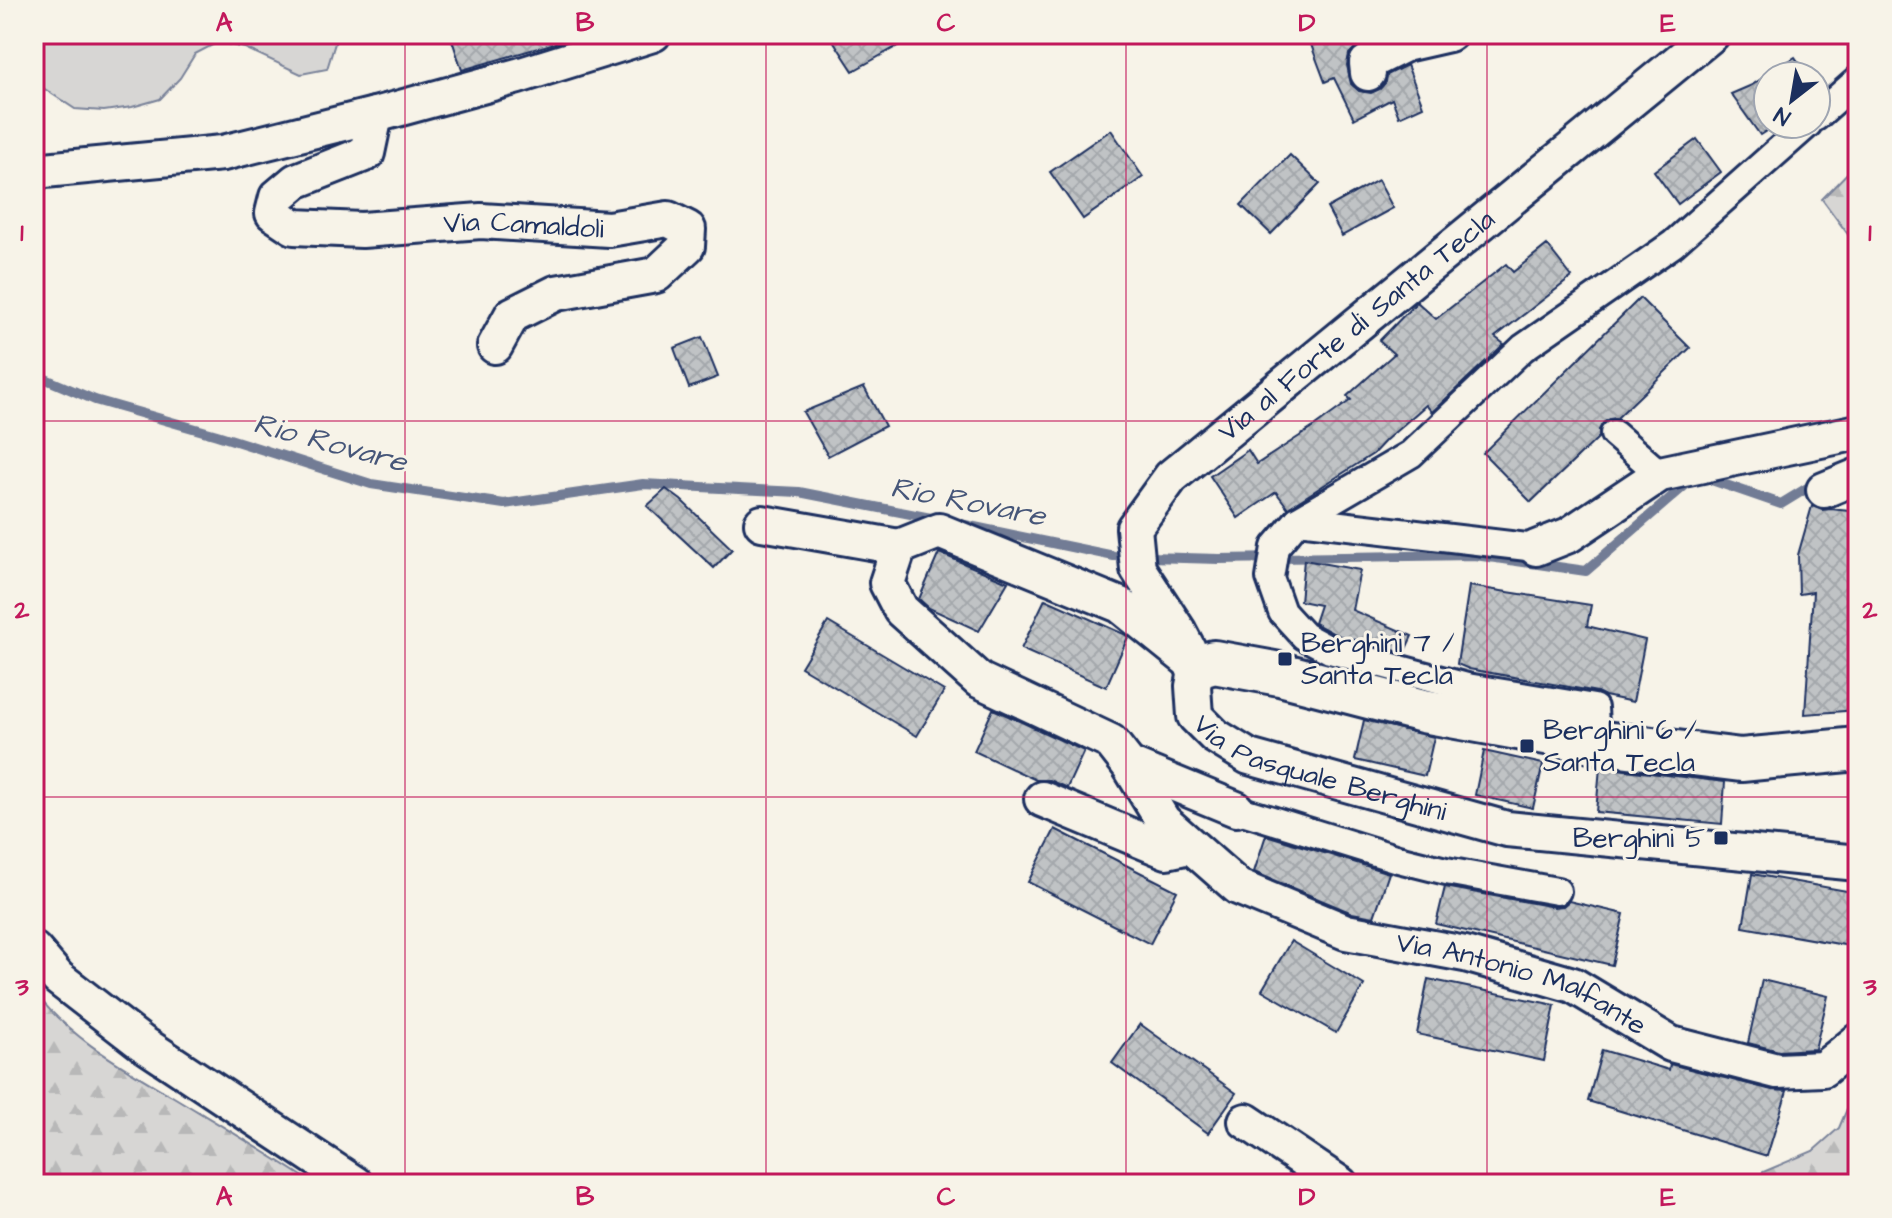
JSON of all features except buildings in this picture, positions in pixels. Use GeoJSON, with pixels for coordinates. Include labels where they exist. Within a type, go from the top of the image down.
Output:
{"type":"FeatureCollection","features":[{"type":"Feature","properties":{"kind":"street"},"geometry":{"type":"LineString","coordinates":[[34,171],[223,153],[531,72],[653,34]]}},
{"type":"Feature","properties":{"kind":"street"},"geometry":{"type":"LineString","coordinates":[[1368,73],[1367,63],[1405,44],[1449,34]]}},
{"type":"Feature","properties":{"kind":"street","name":"Via al Forte di Santa Tecla"},"geometry":{"type":"LineString","coordinates":[[1197,667],[1179,632],[1138,569],[1134,528],[1171,477],[1712,34]]}},
{"type":"Feature","properties":{"kind":"street"},"geometry":{"type":"LineString","coordinates":[[1832,103],[1858,80]]}},
{"type":"Feature","properties":{"kind":"street","name":"Via Camaldoli"},"geometry":{"type":"LineString","coordinates":[[375,115],[367,153],[296,181],[277,197],[273,213],[294,227],[362,230],[481,221],[609,229],[668,219],[688,229],[687,246],[656,275],[556,293],[512,315],[495,346]]}},
{"type":"Feature","properties":{"kind":"street"},"geometry":{"type":"LineString","coordinates":[[1596,742],[1594,708],[1467,687],[1330,650],[1304,636],[1282,612],[1270,578],[1275,547],[1298,520],[1411,454],[1523,348],[1673,244],[1790,140]]}},
{"type":"Feature","properties":{"kind":"street"},"geometry":{"type":"LineString","coordinates":[[1298,520],[1536,548],[1569,535],[1660,474],[1858,432]]}},
{"type":"Feature","properties":{"kind":"street"},"geometry":{"type":"LineString","coordinates":[[1614,434],[1660,474]]}},
{"type":"Feature","properties":{"kind":"street"},"geometry":{"type":"LineString","coordinates":[[1824,490],[1858,476]]}},
{"type":"Feature","properties":{"kind":"street"},"geometry":{"type":"LineString","coordinates":[[762,523],[899,547],[939,531],[1120,605],[1197,667]]}},
{"type":"Feature","properties":{"kind":"street","name":"Via Antonio Malfante"},"geometry":{"type":"LineString","coordinates":[[899,547],[887,583],[901,610],[979,680],[1111,742],[1163,821],[1238,887],[1346,932],[1465,954],[1573,985],[1671,1044],[1777,1071],[1823,1069],[1858,1041]]}},
{"type":"Feature","properties":{"kind":"street","name":"Via Pasquale Berghini"},"geometry":{"type":"LineString","coordinates":[[1858,749],[1741,760],[1596,742],[1423,711],[1280,674],[1214,662],[1197,667],[1193,686],[1195,716],[1215,736],[1249,757],[1507,829],[1858,863]]}},
{"type":"Feature","properties":{"kind":"street","name":"Via Antonio Malfante"},"geometry":{"type":"LineString","coordinates":[[1129,765],[1236,809],[1398,859],[1557,891]]}},
{"type":"Feature","properties":{"kind":"street"},"geometry":{"type":"LineString","coordinates":[[1042,799],[1167,851],[1190,846]]}},
{"type":"Feature","properties":{"kind":"street"},"geometry":{"type":"LineString","coordinates":[[34,950],[58,978],[142,1043],[355,1184]]}},
{"type":"Feature","properties":{"kind":"street"},"geometry":{"type":"LineString","coordinates":[[1246,1121],[1340,1184]]}},
{"type":"Feature","properties":{"kind":"green space"},"geometry":{"type":"Polygon","coordinates":[[[34,34],[335,34],[335,43],[327,69],[301,74],[245,48],[218,42],[195,54],[180,78],[160,99],[104,111],[75,109],[34,82],[34,34]]]}},
{"type":"Feature","properties":{"kind":"green space"},"geometry":{"type":"Polygon","coordinates":[[[1858,162],[1858,248],[1822,199],[1858,162]]]}},
{"type":"Feature","properties":{"kind":"green space"},"geometry":{"type":"Polygon","coordinates":[[[34,991],[63,1023],[98,1050],[314,1184],[34,1184],[34,991]]]}},
{"type":"Feature","properties":{"kind":"green space"},"geometry":{"type":"Polygon","coordinates":[[[1858,1097],[1858,1184],[1753,1184],[1763,1172],[1813,1151],[1839,1128],[1850,1102],[1858,1097]]]}},
{"type":"Feature","properties":{"kind":"waterway","name":"Rio Rovare"},"geometry":{"type":"LineString","coordinates":[[34,374],[95,400],[371,484],[504,504],[643,484],[799,492],[941,520]]}},
{"type":"Feature","properties":{"kind":"waterway","name":"Rio Rovare"},"geometry":{"type":"LineString","coordinates":[[960,524],[1114,556],[1219,559],[1475,555],[1586,571],[1697,475],[1781,504],[1817,482]]}},
{"type":"Feature","properties":{"kind":"place","name":"Berghini 7 / Santa Tecla"},"geometry":{"type":"Point","coordinates":[1285,659]}},
{"type":"Feature","properties":{"kind":"place","name":"Berghini 6 / Santa Tecla"},"geometry":{"type":"Point","coordinates":[1527,746]}},
{"type":"Feature","properties":{"kind":"place","name":"Berghini 5"},"geometry":{"type":"Point","coordinates":[1721,838]}}]}
